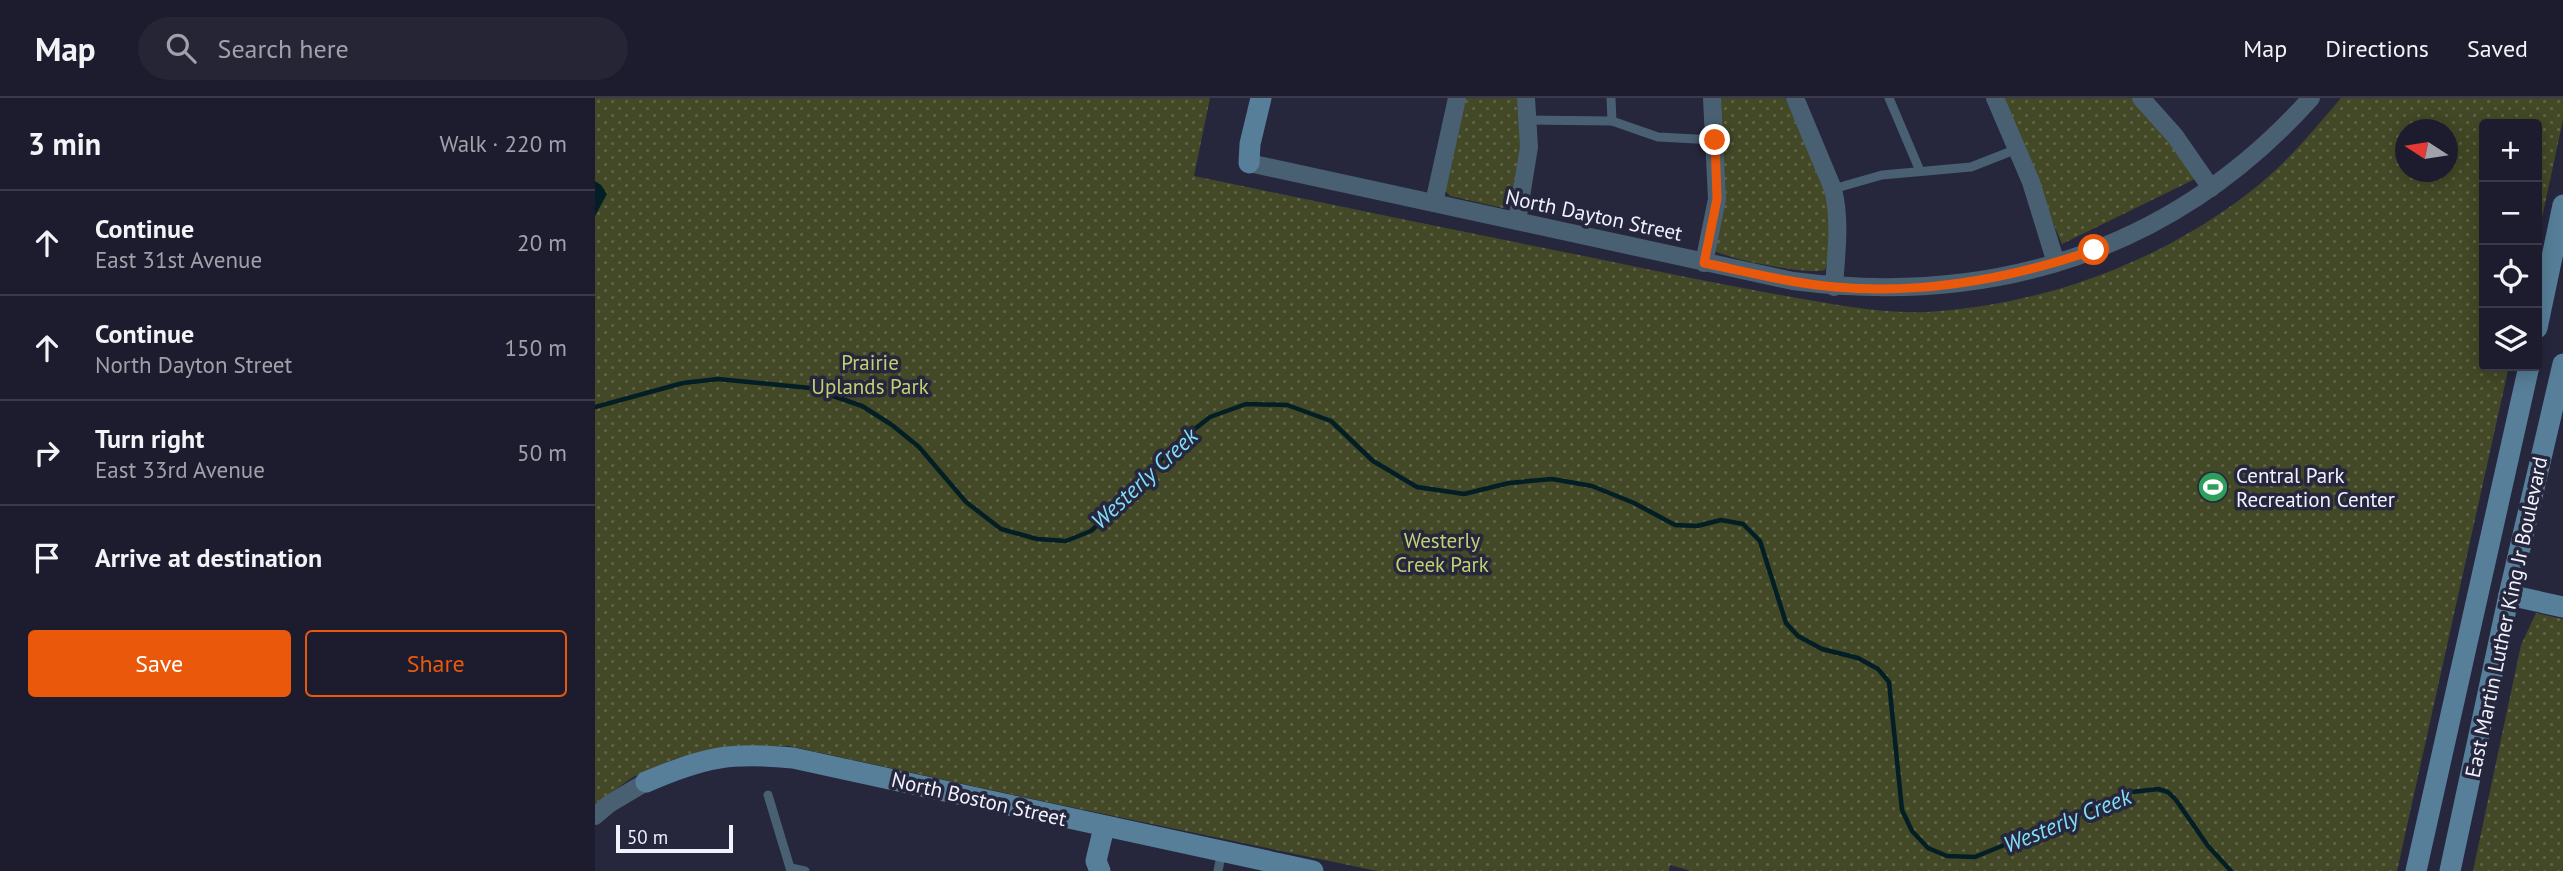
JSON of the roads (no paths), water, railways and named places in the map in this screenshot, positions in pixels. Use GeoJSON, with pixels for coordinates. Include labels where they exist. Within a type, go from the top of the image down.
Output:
{"type":"FeatureCollection","features":[{"type":"Feature","properties":{"kind":"main road"},"geometry":{"type":"LineString","coordinates":[[1249,163],[1250,144],[1261,98]]}},
{"type":"Feature","properties":{"kind":"main road"},"geometry":{"type":"LineString","coordinates":[[2541,308],[2563,205]]}},
{"type":"Feature","properties":{"kind":"main road","name":"East Martin Luther King Jr Boulevard"},"geometry":{"type":"LineString","coordinates":[[2450,871],[2509,595],[2559,394],[2563,365]]}},
{"type":"Feature","properties":{"kind":"main road"},"geometry":{"type":"LineString","coordinates":[[2527,376],[2559,394]]}},
{"type":"Feature","properties":{"kind":"main road","name":"East Martin Luther King Jr Boulevard"},"geometry":{"type":"LineString","coordinates":[[2416,871],[2527,376]]}},
{"type":"Feature","properties":{"kind":"main road"},"geometry":{"type":"LineString","coordinates":[[2509,595],[2563,607]]}},
{"type":"Feature","properties":{"kind":"main road","name":"North Boston Street"},"geometry":{"type":"LineString","coordinates":[[646,782],[685,765],[715,757],[751,754],[793,758],[1104,827],[1220,861],[1313,871]]}},
{"type":"Feature","properties":{"kind":"main road"},"geometry":{"type":"LineString","coordinates":[[1095,868],[1104,827]]}},
{"type":"Feature","properties":{"kind":"street"},"geometry":{"type":"LineString","coordinates":[[1434,203],[1457,98]]}},
{"type":"Feature","properties":{"kind":"street"},"geometry":{"type":"LineString","coordinates":[[1517,221],[1529,147],[1526,98]]}},
{"type":"Feature","properties":{"kind":"street"},"geometry":{"type":"LineString","coordinates":[[1704,263],[1717,199],[1712,98]]}},
{"type":"Feature","properties":{"kind":"street"},"geometry":{"type":"LineString","coordinates":[[1795,98],[1833,189],[1839,225],[1834,287]]}},
{"type":"Feature","properties":{"kind":"street"},"geometry":{"type":"LineString","coordinates":[[1995,98],[2031,182],[2056,263]]}},
{"type":"Feature","properties":{"kind":"street"},"geometry":{"type":"LineString","coordinates":[[2141,98],[2175,136],[2211,188]]}},
{"type":"Feature","properties":{"kind":"street","name":"North Dayton Street"},"geometry":{"type":"LineString","coordinates":[[1249,163],[1793,281],[1834,287],[1913,288],[1963,284],[2012,275],[2056,263],[2130,234],[2166,216],[2243,164],[2282,130],[2311,98]]}},
{"type":"Feature","properties":{"kind":"street"},"geometry":{"type":"LineString","coordinates":[[595,816],[609,804],[646,782]]}},
{"type":"Feature","properties":{"kind":"lane"},"geometry":{"type":"LineString","coordinates":[[1611,98],[1612,121]]}},
{"type":"Feature","properties":{"kind":"lane"},"geometry":{"type":"LineString","coordinates":[[1889,98],[1920,171]]}},
{"type":"Feature","properties":{"kind":"lane"},"geometry":{"type":"LineString","coordinates":[[1527,120],[1612,121],[1658,137],[1715,140]]}},
{"type":"Feature","properties":{"kind":"lane"},"geometry":{"type":"LineString","coordinates":[[1833,189],[1882,175],[1971,167],[2017,149]]}},
{"type":"Feature","properties":{"kind":"lane"},"geometry":{"type":"LineString","coordinates":[[768,795],[791,869],[805,871]]}},
{"type":"Feature","properties":{"kind":"water"},"geometry":{"type":"Polygon","coordinates":[[[595,181],[607,194],[595,216],[595,181]]]}},
{"type":"Feature","properties":{"kind":"waterway","name":"Westerly Creek"},"geometry":{"type":"LineString","coordinates":[[595,407],[683,383],[718,379],[810,388],[862,406],[892,425],[919,447],[966,502],[1001,529],[1037,539],[1066,541],[1091,531],[1120,505],[1173,446],[1210,417],[1246,404],[1287,405],[1331,421],[1373,461],[1417,487],[1464,494],[1509,483],[1552,479],[1592,486],[1634,503],[1675,525],[1697,526],[1721,520],[1743,524],[1760,541],[1786,623],[1798,636],[1822,649],[1858,658],[1878,669],[1889,682],[1902,810],[1912,831],[1928,848],[1947,856],[1975,857],[2132,792],[2158,789],[2168,792],[2176,800],[2208,846],[2231,871]]}},
{"type":"Feature","properties":{"kind":"place","name":"Central Park Recreation Center"},"geometry":{"type":"Point","coordinates":[2213,487]}},
{"type":"Feature","properties":{"kind":"park label","name":"Prairie Uplands Park"},"geometry":{"type":"Point","coordinates":[870,374]}},
{"type":"Feature","properties":{"kind":"park label","name":"Westerly Creek Park"},"geometry":{"type":"Point","coordinates":[1442,552]}}]}
